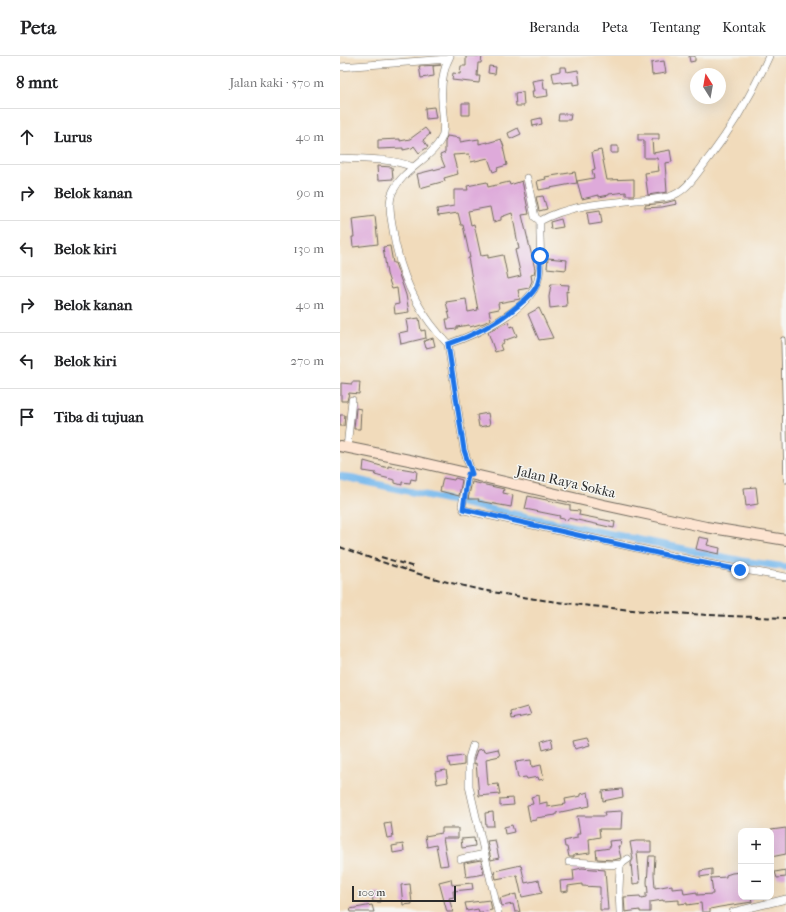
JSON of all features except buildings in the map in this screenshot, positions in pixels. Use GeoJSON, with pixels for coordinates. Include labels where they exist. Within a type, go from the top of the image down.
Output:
{"type":"FeatureCollection","features":[{"type":"Feature","properties":{"kind":"main road","name":"Jalan Raya Sokka"},"geometry":{"type":"LineString","coordinates":[[344,447],[414,461],[706,527],[786,540]]}},
{"type":"Feature","properties":{"kind":"street"},"geometry":{"type":"LineString","coordinates":[[540,221],[577,207],[662,198],[672,196],[681,191],[696,175],[728,134],[757,84],[769,56]]}},
{"type":"Feature","properties":{"kind":"street"},"geometry":{"type":"LineString","coordinates":[[340,67],[449,58],[445,69],[442,89],[442,136],[433,149],[404,176],[393,192],[390,201],[393,231],[404,275],[414,298],[438,333],[448,344],[464,450],[470,474],[462,506],[463,509],[466,511],[679,558],[734,569],[786,577]]}},
{"type":"Feature","properties":{"kind":"street"},"geometry":{"type":"LineString","coordinates":[[340,158],[375,159],[403,163],[413,167]]}},
{"type":"Feature","properties":{"kind":"street"},"geometry":{"type":"LineString","coordinates":[[448,344],[487,328],[498,321],[526,299],[536,288],[540,268],[540,221],[537,220],[534,212],[527,178]]}},
{"type":"Feature","properties":{"kind":"street"},"geometry":{"type":"LineString","coordinates":[[344,447],[352,400]]}},
{"type":"Feature","properties":{"kind":"street"},"geometry":{"type":"LineString","coordinates":[[473,746],[468,763],[469,786],[498,912]]}},
{"type":"Feature","properties":{"kind":"street"},"geometry":{"type":"LineString","coordinates":[[461,859],[485,854]]}},
{"type":"Feature","properties":{"kind":"street"},"geometry":{"type":"LineString","coordinates":[[569,862],[586,862],[610,865],[621,864],[628,860]]}},
{"type":"Feature","properties":{"kind":"street"},"geometry":{"type":"LineString","coordinates":[[620,912],[619,883],[621,864]]}},
{"type":"Feature","properties":{"kind":"street"},"geometry":{"type":"LineString","coordinates":[[733,912],[753,910],[786,899]]}},
{"type":"Feature","properties":{"kind":"lane"},"geometry":{"type":"LineString","coordinates":[[783,339],[786,481]]}},
{"type":"Feature","properties":{"kind":"waterway"},"geometry":{"type":"LineString","coordinates":[[340,476],[484,508],[743,561],[786,567]]}},
{"type":"Feature","properties":{"kind":"railway"},"geometry":{"type":"LineString","coordinates":[[340,547],[428,576],[482,590],[520,597],[633,610],[786,618]]}},
{"type":"Feature","properties":{"kind":"railway"},"geometry":{"type":"LineString","coordinates":[[381,557],[414,567]]}},
{"type":"Feature","properties":{"kind":"route"},"geometry":{"type":"LineString","coordinates":[[540,256],[540,268],[536,288],[530,295],[512,311],[487,328],[448,344],[464,450],[472,474],[468,474],[462,508],[466,511],[740,570]]}}]}
